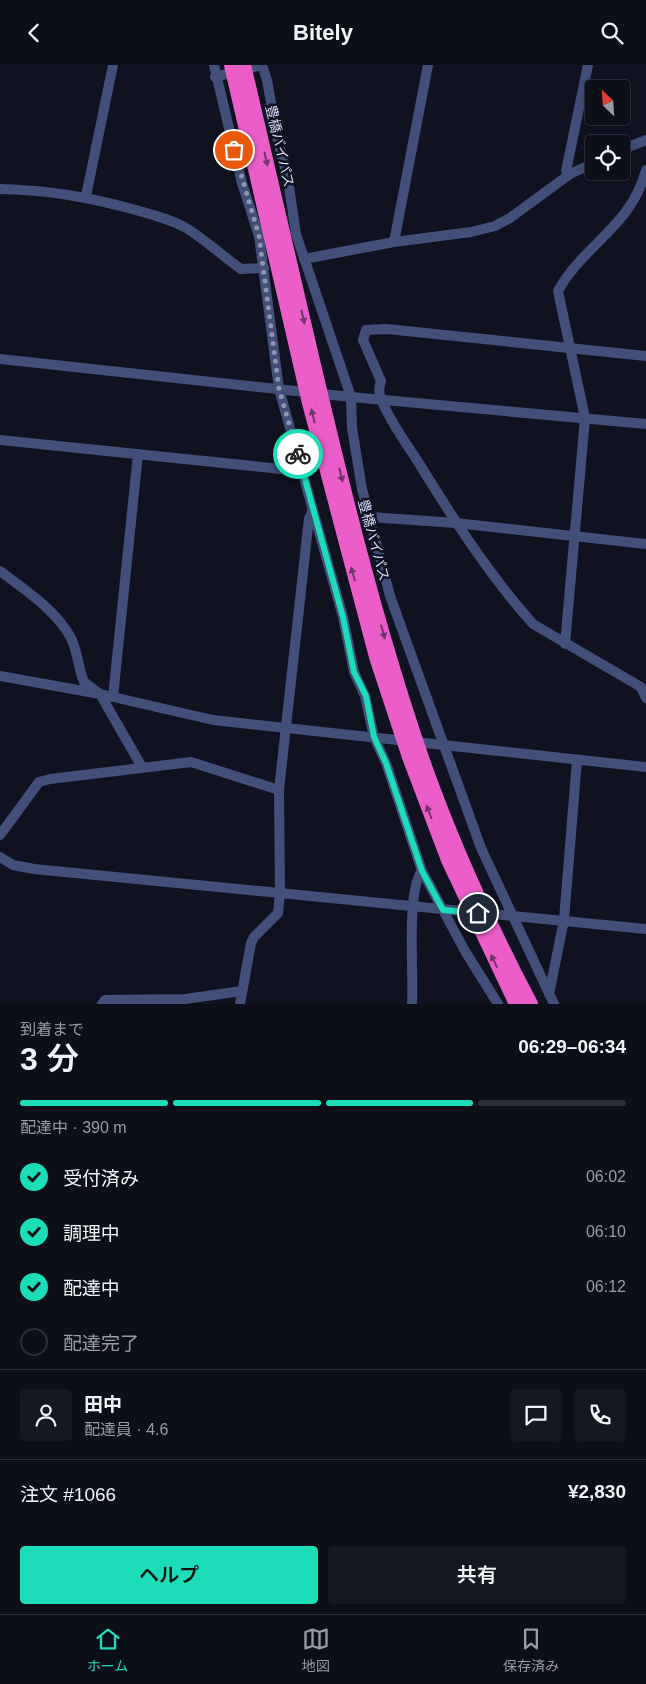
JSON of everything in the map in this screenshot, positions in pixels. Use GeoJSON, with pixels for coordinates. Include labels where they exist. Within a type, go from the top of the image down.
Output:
{"type":"FeatureCollection","features":[{"type":"Feature","properties":{"kind":"highway","name":"豊橋バイパス"},"geometry":{"type":"LineString","coordinates":[[231,65],[242,74],[344,489],[389,656],[448,827],[504,954],[531,1004]]}},
{"type":"Feature","properties":{"kind":"highway","name":"豊橋バイパス"},"geometry":{"type":"LineString","coordinates":[[242,74],[314,420],[376,657],[409,757],[448,859],[516,1004]]}},
{"type":"Feature","properties":{"kind":"highway"},"geometry":{"type":"LineString","coordinates":[[523,989],[535,1004]]}},
{"type":"Feature","properties":{"kind":"street"},"geometry":{"type":"LineString","coordinates":[[86,196],[113,65]]}},
{"type":"Feature","properties":{"kind":"street"},"geometry":{"type":"LineString","coordinates":[[214,65],[215,77],[242,183],[259,236],[279,389],[302,468],[312,513],[343,617],[354,672],[366,696],[374,737],[386,763],[422,871],[498,1004]]}},
{"type":"Feature","properties":{"kind":"street"},"geometry":{"type":"LineString","coordinates":[[215,77],[262,65],[267,79],[277,136],[288,180],[296,234],[351,397],[352,428],[362,489],[390,595],[481,848],[552,999]]}},
{"type":"Feature","properties":{"kind":"street"},"geometry":{"type":"LineString","coordinates":[[394,242],[428,65]]}},
{"type":"Feature","properties":{"kind":"street"},"geometry":{"type":"LineString","coordinates":[[570,174],[566,171],[588,65]]}},
{"type":"Feature","properties":{"kind":"street"},"geometry":{"type":"LineString","coordinates":[[630,146],[646,140]]}},
{"type":"Feature","properties":{"kind":"street"},"geometry":{"type":"LineString","coordinates":[[304,259],[394,242],[471,232],[495,226],[510,218],[570,174],[585,167]]}},
{"type":"Feature","properties":{"kind":"street"},"geometry":{"type":"LineString","coordinates":[[565,644],[576,537],[585,418],[558,291],[569,272],[613,230],[635,201],[646,170]]}},
{"type":"Feature","properties":{"kind":"street"},"geometry":{"type":"LineString","coordinates":[[0,189],[41,190],[86,196],[184,226],[241,269],[264,268]]}},
{"type":"Feature","properties":{"kind":"street"},"geometry":{"type":"LineString","coordinates":[[646,356],[372,329],[366,331],[363,340],[381,381],[378,389],[380,399],[456,523],[520,610],[533,625],[641,687],[646,699]]}},
{"type":"Feature","properties":{"kind":"street"},"geometry":{"type":"LineString","coordinates":[[0,359],[351,397],[646,424]]}},
{"type":"Feature","properties":{"kind":"street"},"geometry":{"type":"LineString","coordinates":[[0,440],[291,470],[302,468]]}},
{"type":"Feature","properties":{"kind":"street"},"geometry":{"type":"LineString","coordinates":[[113,697],[138,454]]}},
{"type":"Feature","properties":{"kind":"street"},"geometry":{"type":"LineString","coordinates":[[240,1004],[251,943],[254,937],[276,917],[280,893],[279,790],[309,518],[312,513]]}},
{"type":"Feature","properties":{"kind":"street"},"geometry":{"type":"LineString","coordinates":[[370,517],[456,523],[646,544]]}},
{"type":"Feature","properties":{"kind":"street"},"geometry":{"type":"LineString","coordinates":[[0,571],[42,604],[60,623],[70,637],[79,658],[84,683],[100,694],[142,767]]}},
{"type":"Feature","properties":{"kind":"street"},"geometry":{"type":"LineString","coordinates":[[0,677],[100,694],[214,720],[391,740],[443,743],[646,767]]}},
{"type":"Feature","properties":{"kind":"street"},"geometry":{"type":"LineString","coordinates":[[552,999],[564,920],[577,760]]}},
{"type":"Feature","properties":{"kind":"street"},"geometry":{"type":"LineString","coordinates":[[0,835],[39,782],[191,762],[279,790]]}},
{"type":"Feature","properties":{"kind":"street"},"geometry":{"type":"LineString","coordinates":[[0,857],[13,865],[34,869],[413,908],[498,914],[646,929]]}},
{"type":"Feature","properties":{"kind":"street"},"geometry":{"type":"LineString","coordinates":[[412,1004],[413,908],[417,877],[422,871]]}},
{"type":"Feature","properties":{"kind":"street"},"geometry":{"type":"LineString","coordinates":[[102,1004],[106,1000],[184,999],[242,991]]}},
{"type":"Feature","properties":{"kind":"way so far"},"geometry":{"type":"LineString","coordinates":[[234,150],[242,183],[259,236],[279,389],[298,454]]}},
{"type":"Feature","properties":{"kind":"route"},"geometry":{"type":"LineString","coordinates":[[298,454],[312,513],[343,617],[354,672],[366,696],[374,737],[386,763],[422,871],[443,910],[478,913]]}}]}
